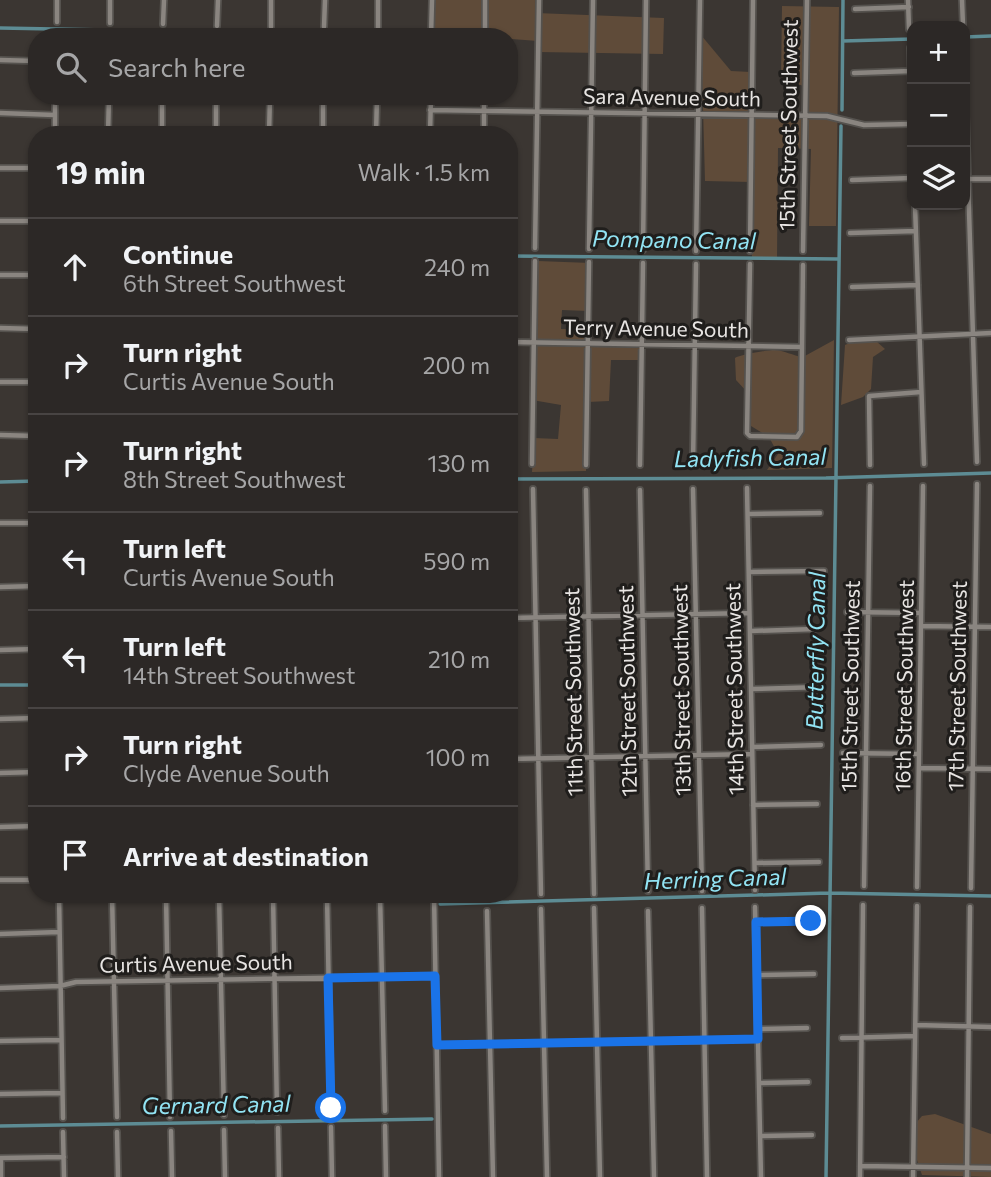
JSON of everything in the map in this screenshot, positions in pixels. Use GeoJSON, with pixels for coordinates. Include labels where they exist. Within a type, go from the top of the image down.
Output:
{"type":"FeatureCollection","features":[{"type":"Feature","properties":{"kind":"street"},"geometry":{"type":"LineString","coordinates":[[57,0],[57,22]]}},
{"type":"Feature","properties":{"kind":"street"},"geometry":{"type":"LineString","coordinates":[[110,0],[110,23]]}},
{"type":"Feature","properties":{"kind":"street"},"geometry":{"type":"LineString","coordinates":[[163,24],[164,0]]}},
{"type":"Feature","properties":{"kind":"street"},"geometry":{"type":"LineString","coordinates":[[217,26],[218,0]]}},
{"type":"Feature","properties":{"kind":"street"},"geometry":{"type":"LineString","coordinates":[[271,0],[271,27]]}},
{"type":"Feature","properties":{"kind":"street"},"geometry":{"type":"LineString","coordinates":[[324,27],[325,0]]}},
{"type":"Feature","properties":{"kind":"street"},"geometry":{"type":"LineString","coordinates":[[378,0],[378,28]]}},
{"type":"Feature","properties":{"kind":"street"},"geometry":{"type":"LineString","coordinates":[[431,28],[432,0]]}},
{"type":"Feature","properties":{"kind":"street"},"geometry":{"type":"LineString","coordinates":[[485,0],[485,28]]}},
{"type":"Feature","properties":{"kind":"street"},"geometry":{"type":"LineString","coordinates":[[536,248],[539,0]]}},
{"type":"Feature","properties":{"kind":"street"},"geometry":{"type":"LineString","coordinates":[[589,249],[593,0]]}},
{"type":"Feature","properties":{"kind":"street"},"geometry":{"type":"LineString","coordinates":[[643,250],[646,0]]}},
{"type":"Feature","properties":{"kind":"street"},"geometry":{"type":"LineString","coordinates":[[696,251],[700,0]]}},
{"type":"Feature","properties":{"kind":"street"},"geometry":{"type":"LineString","coordinates":[[750,251],[754,0]]}},
{"type":"Feature","properties":{"kind":"street","name":"15th Street Southwest"},"geometry":{"type":"LineString","coordinates":[[803,251],[807,0]]}},
{"type":"Feature","properties":{"kind":"street"},"geometry":{"type":"LineString","coordinates":[[908,0],[909,21]]}},
{"type":"Feature","properties":{"kind":"street"},"geometry":{"type":"LineString","coordinates":[[962,0],[963,21]]}},
{"type":"Feature","properties":{"kind":"street"},"geometry":{"type":"LineString","coordinates":[[855,9],[909,7]]}},
{"type":"Feature","properties":{"kind":"street"},"geometry":{"type":"LineString","coordinates":[[0,60],[28,61]]}},
{"type":"Feature","properties":{"kind":"street"},"geometry":{"type":"LineString","coordinates":[[855,73],[907,71]]}},
{"type":"Feature","properties":{"kind":"street"},"geometry":{"type":"LineString","coordinates":[[55,105],[55,126]]}},
{"type":"Feature","properties":{"kind":"street"},"geometry":{"type":"LineString","coordinates":[[108,126],[109,105]]}},
{"type":"Feature","properties":{"kind":"street"},"geometry":{"type":"LineString","coordinates":[[162,105],[162,126]]}},
{"type":"Feature","properties":{"kind":"street"},"geometry":{"type":"LineString","coordinates":[[216,105],[216,126]]}},
{"type":"Feature","properties":{"kind":"street"},"geometry":{"type":"LineString","coordinates":[[269,126],[270,105]]}},
{"type":"Feature","properties":{"kind":"street"},"geometry":{"type":"LineString","coordinates":[[323,105],[323,126]]}},
{"type":"Feature","properties":{"kind":"street"},"geometry":{"type":"LineString","coordinates":[[376,126],[377,105]]}},
{"type":"Feature","properties":{"kind":"street"},"geometry":{"type":"LineString","coordinates":[[430,105],[430,126]]}},
{"type":"Feature","properties":{"kind":"street"},"geometry":{"type":"LineString","coordinates":[[484,105],[484,126]]}},
{"type":"Feature","properties":{"kind":"street","name":"Sara Avenue South"},"geometry":{"type":"LineString","coordinates":[[430,110],[840,117],[864,125],[907,122]]}},
{"type":"Feature","properties":{"kind":"street"},"geometry":{"type":"LineString","coordinates":[[0,113],[55,114]]}},
{"type":"Feature","properties":{"kind":"street"},"geometry":{"type":"LineString","coordinates":[[0,168],[28,168]]}},
{"type":"Feature","properties":{"kind":"street"},"geometry":{"type":"LineString","coordinates":[[852,180],[907,178]]}},
{"type":"Feature","properties":{"kind":"street"},"geometry":{"type":"LineString","coordinates":[[970,179],[991,178]]}},
{"type":"Feature","properties":{"kind":"street"},"geometry":{"type":"LineString","coordinates":[[915,210],[924,464]]}},
{"type":"Feature","properties":{"kind":"street"},"geometry":{"type":"LineString","coordinates":[[967,210],[977,462]]}},
{"type":"Feature","properties":{"kind":"street"},"geometry":{"type":"LineString","coordinates":[[0,221],[28,221]]}},
{"type":"Feature","properties":{"kind":"street"},"geometry":{"type":"LineString","coordinates":[[850,233],[916,231]]}},
{"type":"Feature","properties":{"kind":"street"},"geometry":{"type":"LineString","coordinates":[[532,464],[535,261]]}},
{"type":"Feature","properties":{"kind":"street"},"geometry":{"type":"LineString","coordinates":[[586,465],[589,262]]}},
{"type":"Feature","properties":{"kind":"street"},"geometry":{"type":"LineString","coordinates":[[640,464],[643,263]]}},
{"type":"Feature","properties":{"kind":"street"},"geometry":{"type":"LineString","coordinates":[[693,465],[696,264]]}},
{"type":"Feature","properties":{"kind":"street"},"geometry":{"type":"LineString","coordinates":[[750,264],[750,436],[797,437],[801,431],[803,265]]}},
{"type":"Feature","properties":{"kind":"street"},"geometry":{"type":"LineString","coordinates":[[0,275],[28,275]]}},
{"type":"Feature","properties":{"kind":"street"},"geometry":{"type":"LineString","coordinates":[[852,287],[918,285]]}},
{"type":"Feature","properties":{"kind":"street"},"geometry":{"type":"LineString","coordinates":[[0,328],[28,328]]}},
{"type":"Feature","properties":{"kind":"street"},"geometry":{"type":"LineString","coordinates":[[849,340],[991,333]]}},
{"type":"Feature","properties":{"kind":"street","name":"Terry Avenue South"},"geometry":{"type":"LineString","coordinates":[[518,342],[802,346]]}},
{"type":"Feature","properties":{"kind":"street"},"geometry":{"type":"LineString","coordinates":[[0,382],[28,382]]}},
{"type":"Feature","properties":{"kind":"street"},"geometry":{"type":"LineString","coordinates":[[870,465],[869,397],[873,394],[921,392]]}},
{"type":"Feature","properties":{"kind":"street"},"geometry":{"type":"LineString","coordinates":[[0,435],[28,436]]}},
{"type":"Feature","properties":{"kind":"street","name":"17th Street Southwest"},"geometry":{"type":"LineString","coordinates":[[971,888],[977,484]]}},
{"type":"Feature","properties":{"kind":"street","name":"15th Street Southwest"},"geometry":{"type":"LineString","coordinates":[[864,886],[870,486]]}},
{"type":"Feature","properties":{"kind":"street","name":"16th Street Southwest"},"geometry":{"type":"LineString","coordinates":[[917,887],[923,486]]}},
{"type":"Feature","properties":{"kind":"street","name":"14th Street Southwest"},"geometry":{"type":"LineString","coordinates":[[747,488],[755,890]]}},
{"type":"Feature","properties":{"kind":"street"},"geometry":{"type":"LineString","coordinates":[[533,489],[541,894]]}},
{"type":"Feature","properties":{"kind":"street","name":"13th Street Southwest"},"geometry":{"type":"LineString","coordinates":[[694,489],[702,891]]}},
{"type":"Feature","properties":{"kind":"street","name":"11th Street Southwest"},"geometry":{"type":"LineString","coordinates":[[586,490],[594,894]]}},
{"type":"Feature","properties":{"kind":"street","name":"12th Street Southwest"},"geometry":{"type":"LineString","coordinates":[[640,490],[648,891]]}},
{"type":"Feature","properties":{"kind":"street"},"geometry":{"type":"LineString","coordinates":[[748,514],[820,513]]}},
{"type":"Feature","properties":{"kind":"street"},"geometry":{"type":"LineString","coordinates":[[0,523],[28,523]]}},
{"type":"Feature","properties":{"kind":"street"},"geometry":{"type":"LineString","coordinates":[[749,572],[824,571]]}},
{"type":"Feature","properties":{"kind":"street"},"geometry":{"type":"LineString","coordinates":[[0,587],[28,586]]}},
{"type":"Feature","properties":{"kind":"street"},"geometry":{"type":"LineString","coordinates":[[848,612],[921,613]]}},
{"type":"Feature","properties":{"kind":"street"},"geometry":{"type":"LineString","coordinates":[[518,618],[749,613]]}},
{"type":"Feature","properties":{"kind":"street"},"geometry":{"type":"LineString","coordinates":[[921,626],[991,627]]}},
{"type":"Feature","properties":{"kind":"street"},"geometry":{"type":"LineString","coordinates":[[750,631],[815,629]]}},
{"type":"Feature","properties":{"kind":"street"},"geometry":{"type":"LineString","coordinates":[[0,650],[28,649]]}},
{"type":"Feature","properties":{"kind":"street"},"geometry":{"type":"LineString","coordinates":[[751,689],[821,687]]}},
{"type":"Feature","properties":{"kind":"street"},"geometry":{"type":"LineString","coordinates":[[0,719],[28,719]]}},
{"type":"Feature","properties":{"kind":"street"},"geometry":{"type":"LineString","coordinates":[[752,747],[821,745]]}},
{"type":"Feature","properties":{"kind":"street"},"geometry":{"type":"LineString","coordinates":[[843,753],[919,754]]}},
{"type":"Feature","properties":{"kind":"street"},"geometry":{"type":"LineString","coordinates":[[518,759],[752,754]]}},
{"type":"Feature","properties":{"kind":"street"},"geometry":{"type":"LineString","coordinates":[[919,768],[991,769]]}},
{"type":"Feature","properties":{"kind":"street"},"geometry":{"type":"LineString","coordinates":[[0,773],[28,772]]}},
{"type":"Feature","properties":{"kind":"street"},"geometry":{"type":"LineString","coordinates":[[753,805],[817,804]]}},
{"type":"Feature","properties":{"kind":"street"},"geometry":{"type":"LineString","coordinates":[[0,827],[28,826]]}},
{"type":"Feature","properties":{"kind":"street"},"geometry":{"type":"LineString","coordinates":[[755,863],[819,862]]}},
{"type":"Feature","properties":{"kind":"street"},"geometry":{"type":"LineString","coordinates":[[0,880],[28,880]]}},
{"type":"Feature","properties":{"kind":"street"},"geometry":{"type":"LineString","coordinates":[[58,903],[63,1118]]}},
{"type":"Feature","properties":{"kind":"street"},"geometry":{"type":"LineString","coordinates":[[112,903],[117,1117]]}},
{"type":"Feature","properties":{"kind":"street"},"geometry":{"type":"LineString","coordinates":[[166,903],[170,1116]]}},
{"type":"Feature","properties":{"kind":"street"},"geometry":{"type":"LineString","coordinates":[[219,903],[224,1115]]}},
{"type":"Feature","properties":{"kind":"street"},"geometry":{"type":"LineString","coordinates":[[273,903],[277,1112]]}},
{"type":"Feature","properties":{"kind":"street"},"geometry":{"type":"LineString","coordinates":[[327,903],[331,1108]]}},
{"type":"Feature","properties":{"kind":"street"},"geometry":{"type":"LineString","coordinates":[[380,903],[385,1111]]}},
{"type":"Feature","properties":{"kind":"street"},"geometry":{"type":"LineString","coordinates":[[434,903],[439,1177]]}},
{"type":"Feature","properties":{"kind":"street"},"geometry":{"type":"LineString","coordinates":[[860,1177],[863,905]]}},
{"type":"Feature","properties":{"kind":"street"},"geometry":{"type":"LineString","coordinates":[[913,1177],[917,906]]}},
{"type":"Feature","properties":{"kind":"street"},"geometry":{"type":"LineString","coordinates":[[755,907],[761,1177]]}},
{"type":"Feature","properties":{"kind":"street"},"geometry":{"type":"LineString","coordinates":[[967,1177],[970,907]]}},
{"type":"Feature","properties":{"kind":"street"},"geometry":{"type":"LineString","coordinates":[[594,908],[600,1177]]}},
{"type":"Feature","properties":{"kind":"street"},"geometry":{"type":"LineString","coordinates":[[702,908],[707,1177]]}},
{"type":"Feature","properties":{"kind":"street"},"geometry":{"type":"LineString","coordinates":[[541,909],[547,1177]]}},
{"type":"Feature","properties":{"kind":"street"},"geometry":{"type":"LineString","coordinates":[[487,911],[493,1177]]}},
{"type":"Feature","properties":{"kind":"street"},"geometry":{"type":"LineString","coordinates":[[648,911],[654,1177]]}},
{"type":"Feature","properties":{"kind":"street"},"geometry":{"type":"LineString","coordinates":[[756,922],[811,921]]}},
{"type":"Feature","properties":{"kind":"street"},"geometry":{"type":"LineString","coordinates":[[0,934],[59,932]]}},
{"type":"Feature","properties":{"kind":"street"},"geometry":{"type":"LineString","coordinates":[[757,975],[814,974]]}},
{"type":"Feature","properties":{"kind":"street","name":"Curtis Avenue South"},"geometry":{"type":"LineString","coordinates":[[0,988],[60,986],[65,983],[435,976]]}},
{"type":"Feature","properties":{"kind":"street"},"geometry":{"type":"LineString","coordinates":[[916,1025],[991,1027]]}},
{"type":"Feature","properties":{"kind":"street"},"geometry":{"type":"LineString","coordinates":[[758,1029],[807,1028]]}},
{"type":"Feature","properties":{"kind":"street"},"geometry":{"type":"LineString","coordinates":[[842,1038],[915,1036]]}},
{"type":"Feature","properties":{"kind":"street"},"geometry":{"type":"LineString","coordinates":[[437,1045],[758,1039]]}},
{"type":"Feature","properties":{"kind":"street"},"geometry":{"type":"LineString","coordinates":[[0,1041],[61,1040]]}},
{"type":"Feature","properties":{"kind":"street"},"geometry":{"type":"LineString","coordinates":[[759,1083],[808,1082]]}},
{"type":"Feature","properties":{"kind":"street"},"geometry":{"type":"LineString","coordinates":[[0,1094],[62,1093]]}},
{"type":"Feature","properties":{"kind":"street"},"geometry":{"type":"LineString","coordinates":[[384,1126],[386,1177]]}},
{"type":"Feature","properties":{"kind":"street"},"geometry":{"type":"LineString","coordinates":[[331,1127],[332,1177]]}},
{"type":"Feature","properties":{"kind":"street"},"geometry":{"type":"LineString","coordinates":[[278,1128],[279,1177]]}},
{"type":"Feature","properties":{"kind":"street"},"geometry":{"type":"LineString","coordinates":[[224,1130],[225,1177]]}},
{"type":"Feature","properties":{"kind":"street"},"geometry":{"type":"LineString","coordinates":[[63,1132],[64,1177]]}},
{"type":"Feature","properties":{"kind":"street"},"geometry":{"type":"LineString","coordinates":[[117,1132],[118,1177]]}},
{"type":"Feature","properties":{"kind":"street"},"geometry":{"type":"LineString","coordinates":[[171,1132],[172,1177]]}},
{"type":"Feature","properties":{"kind":"street"},"geometry":{"type":"LineString","coordinates":[[760,1136],[812,1135]]}},
{"type":"Feature","properties":{"kind":"street"},"geometry":{"type":"LineString","coordinates":[[1,1177],[0,1158],[64,1157]]}},
{"type":"Feature","properties":{"kind":"street"},"geometry":{"type":"LineString","coordinates":[[860,1166],[991,1168]]}},
{"type":"Feature","properties":{"kind":"shaded area"},"geometry":{"type":"Polygon","coordinates":[[[431,0],[536,0],[536,13],[664,18],[663,54],[538,52],[538,41],[518,39],[518,28],[431,28],[431,0]]]}},
{"type":"Feature","properties":{"kind":"shaded area"},"geometry":{"type":"Polygon","coordinates":[[[782,6],[839,7],[836,226],[809,226],[811,149],[778,148],[777,260],[752,260],[751,182],[705,181],[701,35],[731,71],[751,72],[751,113],[806,113],[807,87],[781,79],[782,6]]]}},
{"type":"Feature","properties":{"kind":"shaded area"},"geometry":{"type":"Polygon","coordinates":[[[538,261],[591,263],[589,311],[562,310],[561,329],[587,330],[587,343],[643,344],[641,360],[611,360],[609,401],[588,402],[586,471],[532,472],[534,438],[558,439],[561,405],[532,400],[538,261]]]}},
{"type":"Feature","properties":{"kind":"shaded area"},"geometry":{"type":"Polygon","coordinates":[[[834,340],[832,468],[767,470],[778,454],[769,437],[751,426],[748,393],[736,380],[735,358],[774,350],[803,357],[834,340]]]}},
{"type":"Feature","properties":{"kind":"shaded area"},"geometry":{"type":"Polygon","coordinates":[[[854,341],[876,341],[885,349],[873,357],[871,389],[863,397],[841,405],[845,345],[854,341]]]}},
{"type":"Feature","properties":{"kind":"shaded area"},"geometry":{"type":"Polygon","coordinates":[[[935,1114],[991,1134],[991,1177],[922,1175],[917,1160],[915,1124],[922,1116],[935,1114]]]}},
{"type":"Feature","properties":{"kind":"waterway","name":"Butterfly Canal"},"geometry":{"type":"LineString","coordinates":[[842,110],[843,0]]}},
{"type":"Feature","properties":{"kind":"waterway"},"geometry":{"type":"LineString","coordinates":[[0,28],[28,29]]}},
{"type":"Feature","properties":{"kind":"waterway"},"geometry":{"type":"LineString","coordinates":[[970,37],[991,36]]}},
{"type":"Feature","properties":{"kind":"waterway"},"geometry":{"type":"LineString","coordinates":[[843,41],[907,39]]}},
{"type":"Feature","properties":{"kind":"waterway","name":"Butterfly Canal"},"geometry":{"type":"LineString","coordinates":[[826,1177],[841,126]]}},
{"type":"Feature","properties":{"kind":"waterway","name":"Pompano Canal"},"geometry":{"type":"LineString","coordinates":[[518,256],[839,259]]}},
{"type":"Feature","properties":{"kind":"waterway","name":"Ladyfish Canal"},"geometry":{"type":"LineString","coordinates":[[518,479],[826,478],[991,473]]}},
{"type":"Feature","properties":{"kind":"waterway","name":"Ladyfish Canal"},"geometry":{"type":"LineString","coordinates":[[0,482],[28,481]]}},
{"type":"Feature","properties":{"kind":"waterway"},"geometry":{"type":"LineString","coordinates":[[0,685],[28,685]]}},
{"type":"Feature","properties":{"kind":"waterway","name":"Herring Canal"},"geometry":{"type":"LineString","coordinates":[[518,902],[829,893],[991,896]]}},
{"type":"Feature","properties":{"kind":"waterway","name":"Herring Canal"},"geometry":{"type":"LineString","coordinates":[[440,904],[475,903]]}},
{"type":"Feature","properties":{"kind":"waterway","name":"Gernard Canal"},"geometry":{"type":"LineString","coordinates":[[0,1126],[432,1119]]}},
{"type":"Feature","properties":{"kind":"route"},"geometry":{"type":"LineString","coordinates":[[331,1108],[328,978],[435,976],[437,1045],[758,1039],[756,922],[811,921]]}}]}
